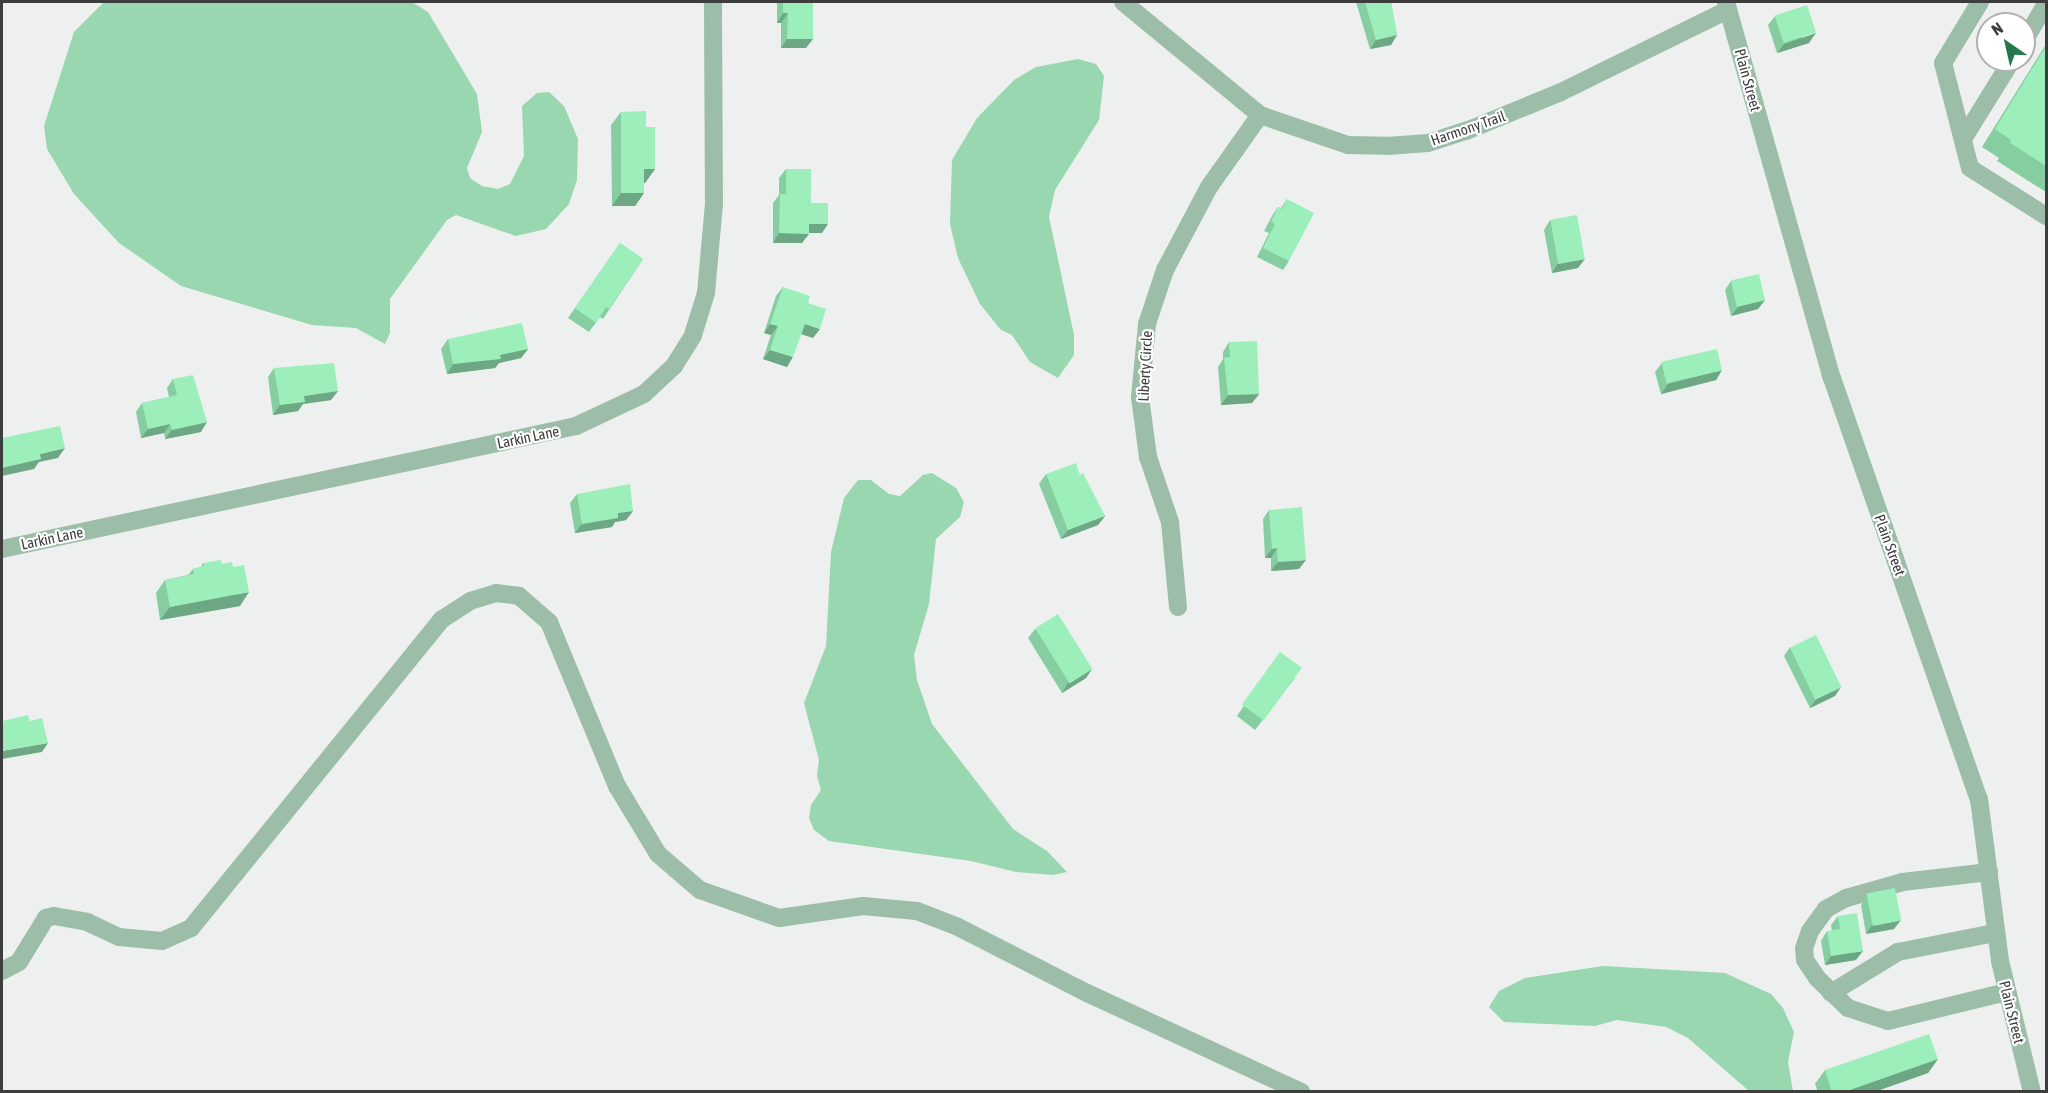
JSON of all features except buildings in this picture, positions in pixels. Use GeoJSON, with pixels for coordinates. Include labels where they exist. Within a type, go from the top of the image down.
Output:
{"type":"FeatureCollection","features":[{"type":"Feature","properties":{"kind":"street","name":"Larkin Lane"},"geometry":{"type":"LineString","coordinates":[[2,549],[576,426],[644,394],[674,366],[693,335],[706,293],[714,204],[712,2]]}},
{"type":"Feature","properties":{"kind":"street","name":"Harmony Trail"},"geometry":{"type":"LineString","coordinates":[[1123,2],[1260,115],[1348,146],[1428,143],[1562,92],[1727,6]]}},
{"type":"Feature","properties":{"kind":"street"},"geometry":{"type":"LineString","coordinates":[[1980,2],[1943,63],[1970,168],[2046,216]]}},
{"type":"Feature","properties":{"kind":"street"},"geometry":{"type":"LineString","coordinates":[[2036,20],[2046,4]]}},
{"type":"Feature","properties":{"kind":"street","name":"Plain Street"},"geometry":{"type":"LineString","coordinates":[[1727,6],[1832,378],[1979,799],[1995,933],[2006,992],[2032,1092]]}},
{"type":"Feature","properties":{"kind":"street"},"geometry":{"type":"LineString","coordinates":[[1963,139],[2005,72]]}},
{"type":"Feature","properties":{"kind":"street","name":"Liberty Circle"},"geometry":{"type":"LineString","coordinates":[[1178,608],[1170,522],[1148,457],[1140,397],[1147,324],[1166,270],[1209,187],[1260,115]]}},
{"type":"Feature","properties":{"kind":"street"},"geometry":{"type":"LineString","coordinates":[[2,972],[19,962],[46,918],[54,916],[87,922],[119,937],[162,941],[191,928],[441,620],[470,602],[496,593],[519,596],[549,622],[617,786],[658,854],[700,890],[779,918],[863,906],[917,911],[956,926],[1087,993],[1300,1092]]}},
{"type":"Feature","properties":{"kind":"street"},"geometry":{"type":"LineString","coordinates":[[1989,872],[1866,890],[1826,909],[1810,931],[1804,948],[1805,960],[1831,993],[1848,1008],[1888,1021],[2006,992]]}},
{"type":"Feature","properties":{"kind":"street"},"geometry":{"type":"LineString","coordinates":[[1831,993],[1898,952],[1995,933]]}},
{"type":"Feature","properties":{"kind":"green space"},"geometry":{"type":"Polygon","coordinates":[[[104,2],[412,2],[428,12],[477,94],[482,132],[467,168],[470,178],[482,186],[498,189],[510,184],[524,156],[522,106],[537,93],[549,92],[564,106],[578,139],[577,180],[569,204],[546,229],[516,236],[456,215],[447,220],[390,299],[390,333],[385,344],[356,328],[312,325],[181,286],[119,243],[74,194],[47,149],[44,126],[74,32],[104,2]]]}},
{"type":"Feature","properties":{"kind":"green space"},"geometry":{"type":"Polygon","coordinates":[[[1078,59],[1096,64],[1104,76],[1099,120],[1055,190],[1049,217],[1074,335],[1074,355],[1058,378],[1030,362],[1012,335],[1001,330],[980,304],[958,258],[950,224],[952,160],[977,118],[1014,80],[1036,67],[1078,59]]]}},
{"type":"Feature","properties":{"kind":"green space"},"geometry":{"type":"Polygon","coordinates":[[[932,473],[956,488],[964,502],[960,517],[936,539],[929,604],[914,655],[917,680],[932,724],[1013,829],[1047,851],[1067,872],[1053,875],[1016,872],[971,861],[829,841],[814,830],[809,818],[811,805],[821,790],[817,776],[819,760],[804,703],[826,646],[831,552],[844,498],[858,480],[871,480],[889,494],[900,496],[923,475],[932,473]]]}},
{"type":"Feature","properties":{"kind":"green space"},"geometry":{"type":"Polygon","coordinates":[[[1603,966],[1725,973],[1771,994],[1783,1008],[1794,1032],[1788,1062],[1793,1091],[1749,1091],[1688,1038],[1666,1027],[1617,1020],[1595,1026],[1504,1022],[1489,1007],[1499,991],[1525,978],[1603,966]]]}}]}
